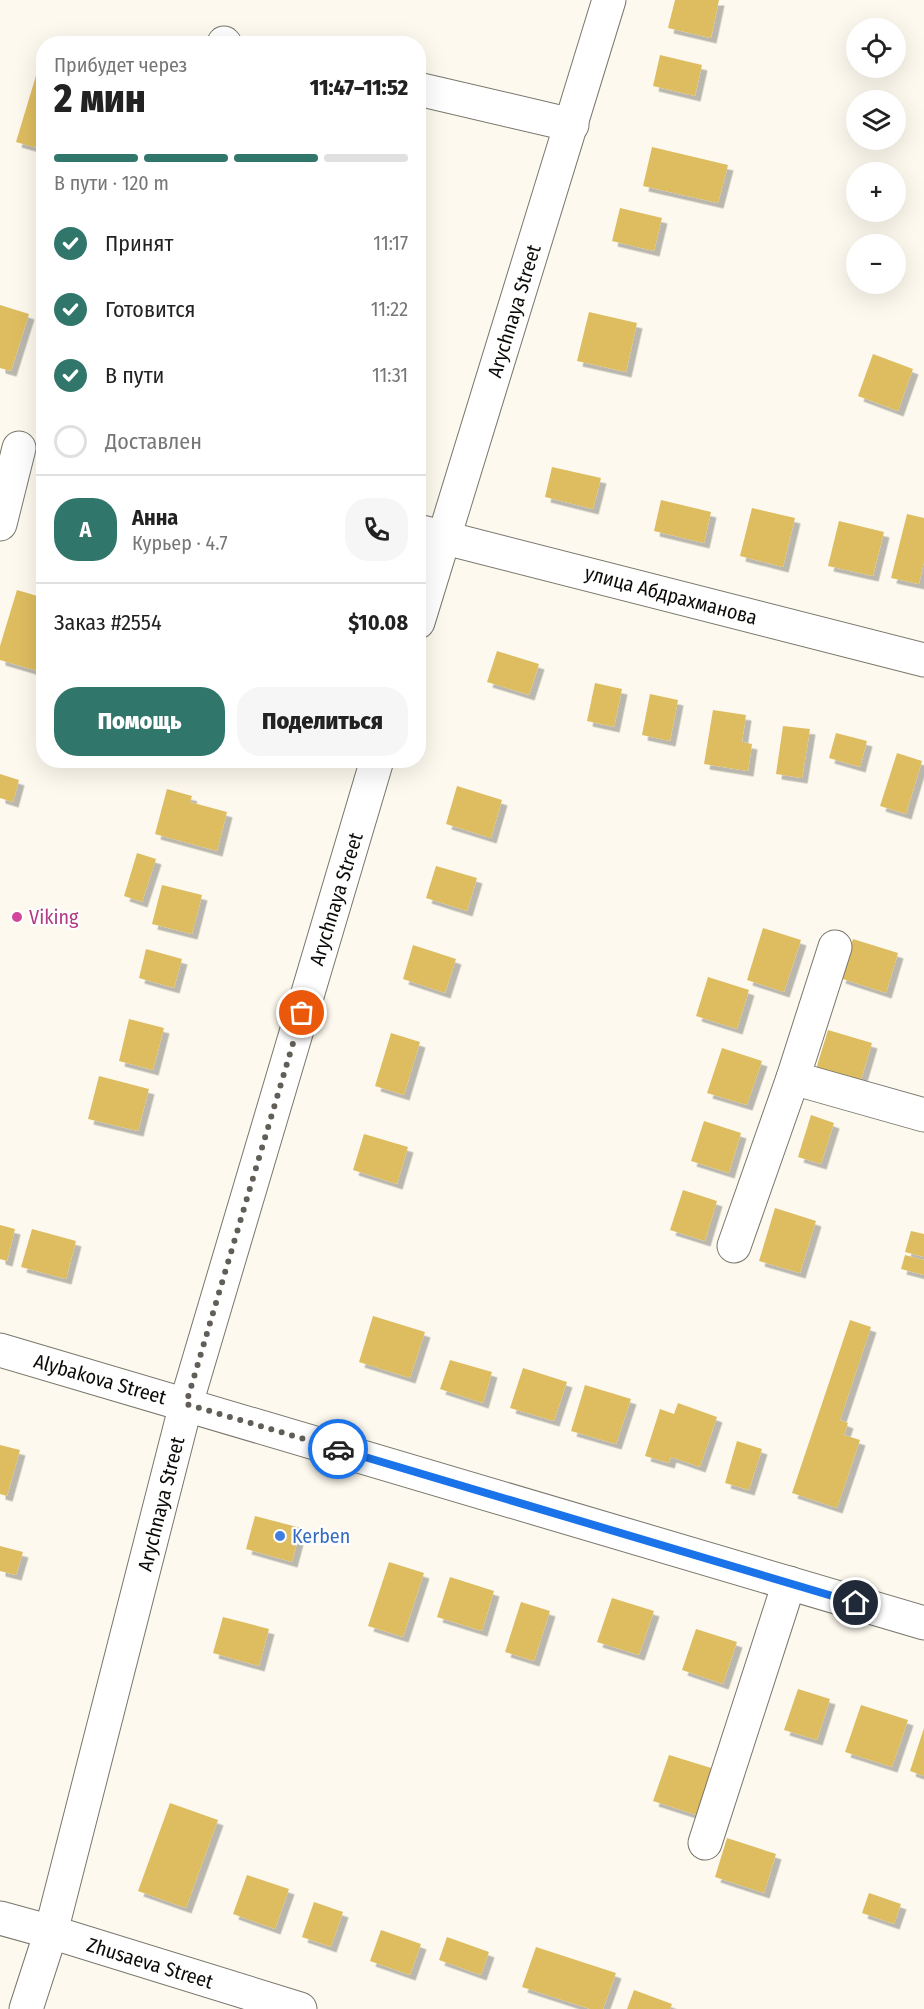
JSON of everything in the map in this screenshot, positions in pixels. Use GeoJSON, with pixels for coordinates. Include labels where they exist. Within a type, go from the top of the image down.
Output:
{"type":"FeatureCollection","features":[{"type":"Feature","properties":{"kind":"street","name":"Arychnaya Street"},"geometry":{"type":"LineString","coordinates":[[426,567],[431,533],[572,125],[609,0]]}},
{"type":"Feature","properties":{"kind":"street"},"geometry":{"type":"LineString","coordinates":[[426,91],[572,125]]}},
{"type":"Feature","properties":{"kind":"street"},"geometry":{"type":"LineString","coordinates":[[0,524],[21,448]]}},
{"type":"Feature","properties":{"kind":"street","name":"улица Абдрахманова"},"geometry":{"type":"LineString","coordinates":[[431,533],[924,660]]}},
{"type":"Feature","properties":{"kind":"street","name":"Arychnaya Street"},"geometry":{"type":"LineString","coordinates":[[26,2009],[51,1932],[186,1404],[375,768]]}},
{"type":"Feature","properties":{"kind":"street"},"geometry":{"type":"LineString","coordinates":[[734,1246],[793,1078],[835,947]]}},
{"type":"Feature","properties":{"kind":"street"},"geometry":{"type":"LineString","coordinates":[[793,1078],[924,1116]]}},
{"type":"Feature","properties":{"kind":"street","name":"Alybakova Street"},"geometry":{"type":"LineString","coordinates":[[0,1350],[924,1623]]}},
{"type":"Feature","properties":{"kind":"street"},"geometry":{"type":"LineString","coordinates":[[705,1844],[789,1583]]}},
{"type":"Feature","properties":{"kind":"street","name":"Zhusaeva Street"},"geometry":{"type":"LineString","coordinates":[[0,1918],[300,2009]]}},
{"type":"Feature","properties":{"kind":"building"},"geometry":{"type":"Polygon","coordinates":[[[675,0],[719,0],[711,38],[668,28],[675,0]]]}},
{"type":"Feature","properties":{"kind":"building"},"geometry":{"type":"Polygon","coordinates":[[[660,55],[702,65],[695,96],[653,86],[660,55]]]}},
{"type":"Feature","properties":{"kind":"building"},"geometry":{"type":"Polygon","coordinates":[[[36,76],[36,148],[16,142],[36,76]]]}},
{"type":"Feature","properties":{"kind":"building"},"geometry":{"type":"Polygon","coordinates":[[[652,147],[728,165],[718,203],[643,186],[652,147]]]}},
{"type":"Feature","properties":{"kind":"building"},"geometry":{"type":"Polygon","coordinates":[[[620,208],[662,218],[654,251],[612,241],[620,208]]]}},
{"type":"Feature","properties":{"kind":"building"},"geometry":{"type":"Polygon","coordinates":[[[0,305],[29,314],[11,371],[0,368],[0,305]]]}},
{"type":"Feature","properties":{"kind":"building"},"geometry":{"type":"Polygon","coordinates":[[[589,312],[637,323],[626,372],[577,361],[589,312]]]}},
{"type":"Feature","properties":{"kind":"building"},"geometry":{"type":"Polygon","coordinates":[[[873,354],[913,369],[898,411],[858,396],[873,354]]]}},
{"type":"Feature","properties":{"kind":"building"},"geometry":{"type":"Polygon","coordinates":[[[552,467],[601,478],[593,509],[545,497],[552,467]]]}},
{"type":"Feature","properties":{"kind":"building"},"geometry":{"type":"Polygon","coordinates":[[[661,500],[711,512],[704,543],[654,531],[661,500]]]}},
{"type":"Feature","properties":{"kind":"building"},"geometry":{"type":"Polygon","coordinates":[[[752,508],[795,518],[783,567],[740,556],[752,508]]]}},
{"type":"Feature","properties":{"kind":"building"},"geometry":{"type":"Polygon","coordinates":[[[907,514],[924,518],[924,561],[919,584],[891,578],[907,514]]]}},
{"type":"Feature","properties":{"kind":"building"},"geometry":{"type":"Polygon","coordinates":[[[839,521],[884,532],[873,576],[828,566],[839,521]]]}},
{"type":"Feature","properties":{"kind":"building"},"geometry":{"type":"Polygon","coordinates":[[[17,590],[36,596],[36,671],[0,660],[0,646],[17,590]]]}},
{"type":"Feature","properties":{"kind":"building"},"geometry":{"type":"Polygon","coordinates":[[[497,651],[539,664],[529,695],[487,682],[497,651]]]}},
{"type":"Feature","properties":{"kind":"building"},"geometry":{"type":"Polygon","coordinates":[[[595,683],[622,689],[614,727],[587,721],[595,683]]]}},
{"type":"Feature","properties":{"kind":"building"},"geometry":{"type":"Polygon","coordinates":[[[650,694],[678,700],[670,741],[642,735],[650,694]]]}},
{"type":"Feature","properties":{"kind":"building"},"geometry":{"type":"Polygon","coordinates":[[[713,710],[746,715],[742,742],[752,744],[748,771],[704,764],[713,710]]]}},
{"type":"Feature","properties":{"kind":"building"},"geometry":{"type":"Polygon","coordinates":[[[783,726],[810,729],[802,778],[776,774],[783,726]]]}},
{"type":"Feature","properties":{"kind":"building"},"geometry":{"type":"Polygon","coordinates":[[[836,733],[867,741],[860,767],[829,758],[836,733]]]}},
{"type":"Feature","properties":{"kind":"building"},"geometry":{"type":"Polygon","coordinates":[[[897,753],[922,761],[906,814],[880,806],[897,753]]]}},
{"type":"Feature","properties":{"kind":"building"},"geometry":{"type":"Polygon","coordinates":[[[0,774],[19,780],[13,802],[0,798],[0,774]]]}},
{"type":"Feature","properties":{"kind":"building"},"geometry":{"type":"Polygon","coordinates":[[[457,786],[502,800],[491,838],[446,824],[457,786]]]}},
{"type":"Feature","properties":{"kind":"building"},"geometry":{"type":"Polygon","coordinates":[[[167,789],[192,796],[190,802],[227,812],[217,851],[155,834],[167,789]]]}},
{"type":"Feature","properties":{"kind":"building"},"geometry":{"type":"Polygon","coordinates":[[[137,853],[156,859],[142,902],[124,896],[137,853]]]}},
{"type":"Feature","properties":{"kind":"building"},"geometry":{"type":"Polygon","coordinates":[[[436,866],[477,878],[467,911],[426,898],[436,866]]]}},
{"type":"Feature","properties":{"kind":"building"},"geometry":{"type":"Polygon","coordinates":[[[162,885],[202,895],[192,934],[152,924],[162,885]]]}},
{"type":"Feature","properties":{"kind":"building"},"geometry":{"type":"Polygon","coordinates":[[[763,928],[801,940],[784,992],[747,980],[763,928]]]}},
{"type":"Feature","properties":{"kind":"building"},"geometry":{"type":"Polygon","coordinates":[[[853,939],[898,953],[886,993],[840,978],[853,939]]]}},
{"type":"Feature","properties":{"kind":"building"},"geometry":{"type":"Polygon","coordinates":[[[413,945],[456,959],[445,993],[403,979],[413,945]]]}},
{"type":"Feature","properties":{"kind":"building"},"geometry":{"type":"Polygon","coordinates":[[[146,949],[182,959],[174,988],[139,978],[146,949]]]}},
{"type":"Feature","properties":{"kind":"building"},"geometry":{"type":"Polygon","coordinates":[[[708,977],[749,990],[737,1029],[696,1016],[708,977]]]}},
{"type":"Feature","properties":{"kind":"building"},"geometry":{"type":"Polygon","coordinates":[[[129,1019],[164,1028],[153,1070],[119,1061],[129,1019]]]}},
{"type":"Feature","properties":{"kind":"building"},"geometry":{"type":"Polygon","coordinates":[[[828,1030],[872,1043],[860,1083],[816,1069],[828,1030]]]}},
{"type":"Feature","properties":{"kind":"building"},"geometry":{"type":"Polygon","coordinates":[[[391,1033],[420,1042],[404,1095],[375,1086],[391,1033]]]}},
{"type":"Feature","properties":{"kind":"building"},"geometry":{"type":"Polygon","coordinates":[[[722,1048],[762,1061],[747,1105],[707,1093],[722,1048]]]}},
{"type":"Feature","properties":{"kind":"building"},"geometry":{"type":"Polygon","coordinates":[[[99,1076],[149,1089],[138,1131],[88,1119],[99,1076]]]}},
{"type":"Feature","properties":{"kind":"building"},"geometry":{"type":"Polygon","coordinates":[[[811,1115],[834,1123],[821,1164],[798,1157],[811,1115]]]}},
{"type":"Feature","properties":{"kind":"building"},"geometry":{"type":"Polygon","coordinates":[[[704,1121],[741,1133],[729,1173],[691,1161],[704,1121]]]}},
{"type":"Feature","properties":{"kind":"building"},"geometry":{"type":"Polygon","coordinates":[[[364,1134],[408,1147],[397,1184],[353,1170],[364,1134]]]}},
{"type":"Feature","properties":{"kind":"building"},"geometry":{"type":"Polygon","coordinates":[[[683,1190],[717,1201],[705,1241],[670,1230],[683,1190]]]}},
{"type":"Feature","properties":{"kind":"building"},"geometry":{"type":"Polygon","coordinates":[[[775,1208],[816,1221],[800,1273],[759,1261],[775,1208]]]}},
{"type":"Feature","properties":{"kind":"building"},"geometry":{"type":"Polygon","coordinates":[[[0,1225],[15,1229],[7,1261],[0,1259],[0,1225]]]}},
{"type":"Feature","properties":{"kind":"building"},"geometry":{"type":"Polygon","coordinates":[[[32,1229],[76,1241],[66,1279],[21,1267],[32,1229]]]}},
{"type":"Feature","properties":{"kind":"building"},"geometry":{"type":"Polygon","coordinates":[[[911,1231],[924,1234],[924,1257],[905,1252],[911,1231]]]}},
{"type":"Feature","properties":{"kind":"building"},"geometry":{"type":"Polygon","coordinates":[[[905,1255],[924,1260],[924,1275],[901,1269],[905,1255]]]}},
{"type":"Feature","properties":{"kind":"building"},"geometry":{"type":"Polygon","coordinates":[[[373,1316],[425,1332],[410,1378],[359,1362],[373,1316]]]}},
{"type":"Feature","properties":{"kind":"building"},"geometry":{"type":"Polygon","coordinates":[[[850,1320],[871,1327],[840,1420],[848,1423],[844,1435],[860,1440],[837,1508],[792,1493],[850,1320]]]}},
{"type":"Feature","properties":{"kind":"building"},"geometry":{"type":"Polygon","coordinates":[[[450,1360],[492,1372],[483,1403],[440,1389],[450,1360]]]}},
{"type":"Feature","properties":{"kind":"building"},"geometry":{"type":"Polygon","coordinates":[[[523,1368],[567,1382],[554,1421],[510,1408],[523,1368]]]}},
{"type":"Feature","properties":{"kind":"building"},"geometry":{"type":"Polygon","coordinates":[[[585,1385],[631,1399],[616,1444],[571,1431],[585,1385]]]}},
{"type":"Feature","properties":{"kind":"building"},"geometry":{"type":"Polygon","coordinates":[[[678,1403],[717,1417],[700,1467],[671,1457],[669,1463],[645,1456],[660,1409],[674,1414],[678,1403]]]}},
{"type":"Feature","properties":{"kind":"building"},"geometry":{"type":"Polygon","coordinates":[[[737,1441],[762,1449],[749,1490],[725,1483],[737,1441]]]}},
{"type":"Feature","properties":{"kind":"building"},"geometry":{"type":"Polygon","coordinates":[[[0,1445],[20,1450],[7,1496],[0,1494],[0,1445]]]}},
{"type":"Feature","properties":{"kind":"building"},"geometry":{"type":"Polygon","coordinates":[[[255,1516],[301,1528],[292,1562],[246,1549],[255,1516]]]}},
{"type":"Feature","properties":{"kind":"building"},"geometry":{"type":"Polygon","coordinates":[[[0,1546],[23,1552],[16,1575],[0,1571],[0,1546]]]}},
{"type":"Feature","properties":{"kind":"building"},"geometry":{"type":"Polygon","coordinates":[[[389,1562],[424,1573],[403,1637],[368,1626],[389,1562]]]}},
{"type":"Feature","properties":{"kind":"building"},"geometry":{"type":"Polygon","coordinates":[[[450,1577],[494,1591],[482,1631],[437,1617],[450,1577]]]}},
{"type":"Feature","properties":{"kind":"building"},"geometry":{"type":"Polygon","coordinates":[[[612,1598],[654,1611],[639,1655],[597,1642],[612,1598]]]}},
{"type":"Feature","properties":{"kind":"building"},"geometry":{"type":"Polygon","coordinates":[[[521,1602],[550,1611],[534,1661],[505,1652],[521,1602]]]}},
{"type":"Feature","properties":{"kind":"building"},"geometry":{"type":"Polygon","coordinates":[[[223,1617],[269,1629],[259,1666],[213,1653],[223,1617]]]}},
{"type":"Feature","properties":{"kind":"building"},"geometry":{"type":"Polygon","coordinates":[[[696,1629],[737,1642],[723,1684],[682,1670],[696,1629]]]}},
{"type":"Feature","properties":{"kind":"building"},"geometry":{"type":"Polygon","coordinates":[[[798,1689],[830,1699],[817,1740],[784,1730],[798,1689]]]}},
{"type":"Feature","properties":{"kind":"building"},"geometry":{"type":"Polygon","coordinates":[[[861,1705],[908,1720],[892,1767],[845,1752],[861,1705]]]}},
{"type":"Feature","properties":{"kind":"building"},"geometry":{"type":"Polygon","coordinates":[[[924,1728],[924,1776],[910,1771],[924,1728]]]}},
{"type":"Feature","properties":{"kind":"building"},"geometry":{"type":"Polygon","coordinates":[[[669,1755],[721,1771],[706,1818],[653,1801],[669,1755]]]}},
{"type":"Feature","properties":{"kind":"building"},"geometry":{"type":"Polygon","coordinates":[[[170,1803],[218,1820],[186,1908],[138,1891],[170,1803]]]}},
{"type":"Feature","properties":{"kind":"building"},"geometry":{"type":"Polygon","coordinates":[[[727,1838],[776,1854],[764,1893],[715,1877],[727,1838]]]}},
{"type":"Feature","properties":{"kind":"building"},"geometry":{"type":"Polygon","coordinates":[[[247,1875],[289,1889],[275,1929],[233,1914],[247,1875]]]}},
{"type":"Feature","properties":{"kind":"building"},"geometry":{"type":"Polygon","coordinates":[[[869,1893],[901,1904],[894,1924],[862,1913],[869,1893]]]}},
{"type":"Feature","properties":{"kind":"building"},"geometry":{"type":"Polygon","coordinates":[[[314,1902],[343,1912],[331,1947],[302,1937],[314,1902]]]}},
{"type":"Feature","properties":{"kind":"building"},"geometry":{"type":"Polygon","coordinates":[[[381,1930],[421,1944],[410,1975],[370,1961],[381,1930]]]}},
{"type":"Feature","properties":{"kind":"building"},"geometry":{"type":"Polygon","coordinates":[[[447,1937],[489,1952],[481,1975],[439,1960],[447,1937]]]}},
{"type":"Feature","properties":{"kind":"building"},"geometry":{"type":"Polygon","coordinates":[[[536,1947],[616,1973],[603,2009],[590,2009],[522,1987],[536,1947]]]}},
{"type":"Feature","properties":{"kind":"building"},"geometry":{"type":"Polygon","coordinates":[[[634,1990],[672,2004],[670,2009],[627,2009],[634,1990]]]}},
{"type":"Feature","properties":{"kind":"way so far"},"geometry":{"type":"LineString","coordinates":[[302,1013],[186,1404],[338,1449]]}},
{"type":"Feature","properties":{"kind":"place","name":"Viking"},"geometry":{"type":"Point","coordinates":[17,917]}},
{"type":"Feature","properties":{"kind":"place","name":"Kerben"},"geometry":{"type":"Point","coordinates":[280,1536]}},
{"type":"Feature","properties":{"kind":"route"},"geometry":{"type":"LineString","coordinates":[[338,1449],[856,1603]]}}]}
